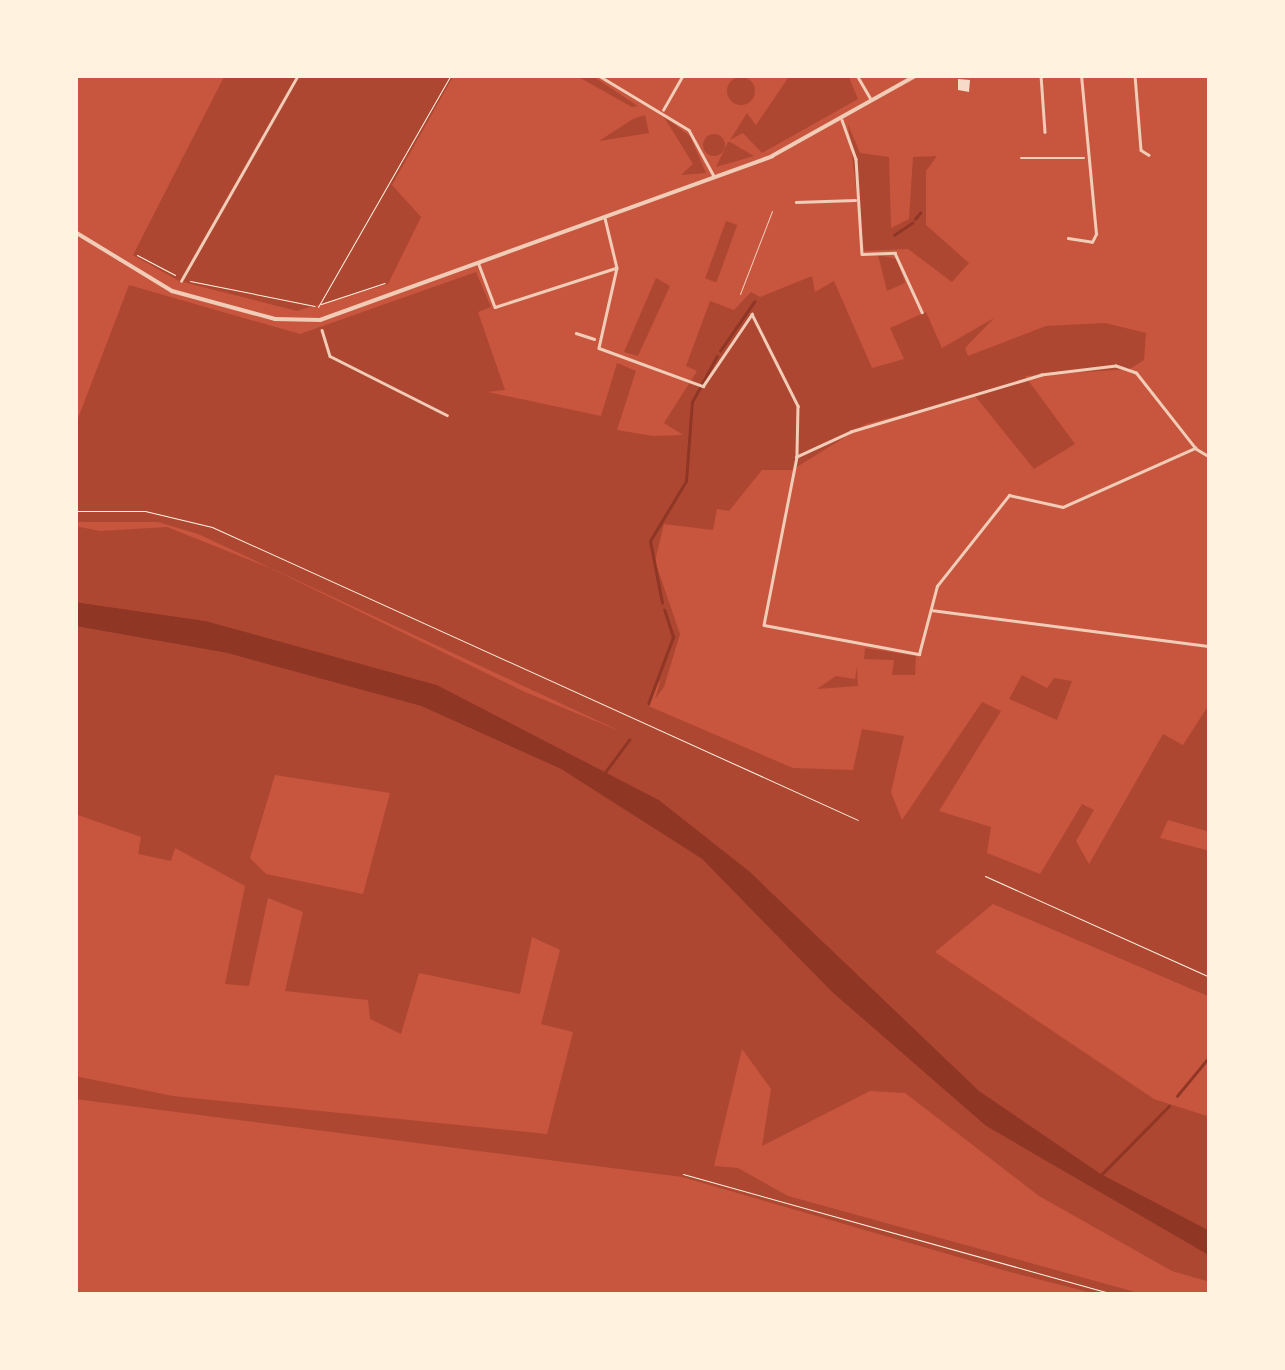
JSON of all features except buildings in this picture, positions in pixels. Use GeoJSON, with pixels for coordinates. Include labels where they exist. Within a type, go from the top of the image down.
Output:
{"type":"FeatureCollection","features":[{"type":"Feature","properties":{"kind":"street"},"geometry":{"type":"LineString","coordinates":[[182,280],[298,75]]}},
{"type":"Feature","properties":{"kind":"street"},"geometry":{"type":"LineString","coordinates":[[598,75],[690,130],[715,177]]}},
{"type":"Feature","properties":{"kind":"street"},"geometry":{"type":"LineString","coordinates":[[662,112],[683,75]]}},
{"type":"Feature","properties":{"kind":"street"},"geometry":{"type":"LineString","coordinates":[[857,75],[872,101]]}},
{"type":"Feature","properties":{"kind":"street"},"geometry":{"type":"LineString","coordinates":[[75,232],[172,290],[305,322],[715,177],[842,119],[917,75]]}},
{"type":"Feature","properties":{"kind":"street"},"geometry":{"type":"LineString","coordinates":[[1040,75],[1045,132]]}},
{"type":"Feature","properties":{"kind":"street"},"geometry":{"type":"LineString","coordinates":[[1068,238],[1092,242],[1096,234],[1080,75]]}},
{"type":"Feature","properties":{"kind":"street"},"geometry":{"type":"LineString","coordinates":[[1135,75],[1141,150],[1149,155]]}},
{"type":"Feature","properties":{"kind":"street"},"geometry":{"type":"LineString","coordinates":[[842,119],[862,254],[896,253],[922,312]]}},
{"type":"Feature","properties":{"kind":"street"},"geometry":{"type":"LineString","coordinates":[[1021,158],[1086,158]]}},
{"type":"Feature","properties":{"kind":"street"},"geometry":{"type":"LineString","coordinates":[[796,202],[857,200]]}},
{"type":"Feature","properties":{"kind":"street"},"geometry":{"type":"LineString","coordinates":[[595,340],[618,268],[604,216]]}},
{"type":"Feature","properties":{"kind":"street"},"geometry":{"type":"LineString","coordinates":[[478,262],[495,308],[618,268]]}},
{"type":"Feature","properties":{"kind":"street"},"geometry":{"type":"LineString","coordinates":[[576,333],[595,340],[604,352],[703,386],[752,314],[798,406],[797,457],[764,625],[918,654],[930,610],[957,553],[1009,495],[1063,507],[1196,448]]}},
{"type":"Feature","properties":{"kind":"street"},"geometry":{"type":"LineString","coordinates":[[322,330],[330,356],[447,415]]}},
{"type":"Feature","properties":{"kind":"street"},"geometry":{"type":"LineString","coordinates":[[797,457],[864,427],[1042,374],[1116,366],[1136,374],[1196,448],[1210,457]]}},
{"type":"Feature","properties":{"kind":"street"},"geometry":{"type":"LineString","coordinates":[[930,610],[1210,646]]}},
{"type":"Feature","properties":{"kind":"lane"},"geometry":{"type":"LineString","coordinates":[[740,294],[772,211]]}},
{"type":"Feature","properties":{"kind":"path"},"geometry":{"type":"LineString","coordinates":[[318,306],[452,75]]}},
{"type":"Feature","properties":{"kind":"path"},"geometry":{"type":"LineString","coordinates":[[136,255],[182,280],[300,309],[384,283]]}},
{"type":"Feature","properties":{"kind":"path"},"geometry":{"type":"LineString","coordinates":[[75,511],[169,514],[212,527],[858,820]]}},
{"type":"Feature","properties":{"kind":"path"},"geometry":{"type":"LineString","coordinates":[[985,876],[1210,978]]}},
{"type":"Feature","properties":{"kind":"path"},"geometry":{"type":"LineString","coordinates":[[683,1174],[1116,1295]]}},
{"type":"Feature","properties":{"kind":"shaded area"},"geometry":{"type":"Polygon","coordinates":[[[225,75],[454,75],[392,185],[421,217],[388,284],[297,311],[179,281],[133,255],[225,75]]]}},
{"type":"Feature","properties":{"kind":"shaded area"},"geometry":{"type":"Polygon","coordinates":[[[575,75],[591,75],[638,106],[632,107],[575,75]]]}},
{"type":"Feature","properties":{"kind":"shaded area"},"geometry":{"type":"Polygon","coordinates":[[[790,75],[848,75],[858,99],[762,153],[743,133],[730,140],[747,113],[756,125],[790,75]]]}},
{"type":"Feature","properties":{"kind":"shaded area"},"geometry":{"type":"Polygon","coordinates":[[[741,77],[751,81],[755,91],[751,101],[741,105],[731,101],[727,91],[731,81],[741,77]]]}},
{"type":"Feature","properties":{"kind":"shaded area"},"geometry":{"type":"Polygon","coordinates":[[[645,115],[649,133],[599,141],[633,119],[645,115]]]}},
{"type":"Feature","properties":{"kind":"shaded area"},"geometry":{"type":"Polygon","coordinates":[[[664,117],[690,136],[706,173],[681,175],[693,164],[664,117]]]}},
{"type":"Feature","properties":{"kind":"shaded area"},"geometry":{"type":"Polygon","coordinates":[[[848,124],[860,153],[889,157],[891,228],[909,219],[913,157],[937,156],[926,171],[926,225],[969,263],[952,282],[908,249],[864,251],[848,124]]]}},
{"type":"Feature","properties":{"kind":"shaded area"},"geometry":{"type":"Polygon","coordinates":[[[714,134],[722,137],[722,153],[714,156],[706,153],[703,145],[706,137],[714,134]]]}},
{"type":"Feature","properties":{"kind":"shaded area"},"geometry":{"type":"Polygon","coordinates":[[[730,142],[754,156],[716,167],[730,142]]]}},
{"type":"Feature","properties":{"kind":"shaded area"},"geometry":{"type":"Polygon","coordinates":[[[726,221],[737,225],[716,282],[705,278],[726,221]]]}},
{"type":"Feature","properties":{"kind":"shaded area"},"geometry":{"type":"Polygon","coordinates":[[[878,255],[897,259],[905,283],[887,291],[878,255]]]}},
{"type":"Feature","properties":{"kind":"shaded area"},"geometry":{"type":"Polygon","coordinates":[[[476,272],[491,307],[478,312],[505,390],[488,392],[601,416],[617,363],[636,371],[617,430],[653,436],[683,435],[664,423],[697,371],[686,366],[710,301],[734,310],[751,292],[760,297],[812,276],[815,292],[834,281],[872,368],[904,359],[890,328],[926,312],[942,348],[994,318],[965,348],[968,356],[1046,326],[1105,323],[1146,333],[1144,360],[1130,369],[1025,376],[1075,444],[1034,469],[975,396],[866,424],[792,470],[762,470],[729,511],[717,509],[713,530],[664,524],[655,561],[680,634],[664,687],[655,699],[661,679],[646,705],[793,768],[853,770],[862,729],[904,736],[891,792],[902,820],[982,702],[1001,711],[939,811],[991,827],[987,853],[1040,874],[1082,804],[1094,810],[1076,841],[1089,864],[1163,734],[1183,745],[1210,703],[1210,832],[1168,820],[1160,838],[1210,851],[1210,997],[993,904],[935,952],[1154,1099],[1210,1117],[1210,1231],[1101,1174],[978,1091],[749,871],[659,800],[437,685],[206,621],[75,602],[75,526],[100,531],[167,527],[270,568],[525,692],[622,732],[198,534],[158,522],[75,522],[75,426],[129,285],[300,334],[476,272]]]}},
{"type":"Feature","properties":{"kind":"shaded area"},"geometry":{"type":"Polygon","coordinates":[[[656,278],[670,286],[638,356],[624,352],[656,278]]]}},
{"type":"Feature","properties":{"kind":"shaded area"},"geometry":{"type":"Polygon","coordinates":[[[75,602],[206,621],[437,685],[659,800],[749,871],[979,1091],[1101,1174],[1210,1231],[1210,1256],[986,1126],[832,992],[702,859],[561,769],[421,706],[227,653],[75,626],[75,602]]]}},
{"type":"Feature","properties":{"kind":"shaded area"},"geometry":{"type":"Polygon","coordinates":[[[75,626],[227,653],[421,706],[561,769],[702,859],[832,992],[986,1126],[1210,1256],[1210,1282],[1172,1271],[1039,1196],[905,1093],[870,1091],[762,1146],[771,1089],[742,1049],[714,1166],[738,1168],[788,1196],[1146,1295],[1100,1295],[682,1177],[75,1099],[75,1076],[173,1096],[547,1134],[573,1032],[541,1024],[560,950],[532,937],[520,994],[419,973],[401,1034],[370,1019],[368,1000],[285,991],[303,912],[268,898],[249,986],[225,984],[245,886],[175,848],[171,861],[138,854],[141,837],[75,814],[75,626]],[[275,775],[250,858],[266,874],[363,894],[390,793],[275,775]]]}},
{"type":"Feature","properties":{"kind":"shaded area"},"geometry":{"type":"Polygon","coordinates":[[[865,648],[916,656],[915,675],[892,675],[894,660],[864,659],[865,648]]]}},
{"type":"Feature","properties":{"kind":"shaded area"},"geometry":{"type":"Polygon","coordinates":[[[857,667],[858,686],[817,689],[836,676],[855,679],[857,667]]]}},
{"type":"Feature","properties":{"kind":"shaded area"},"geometry":{"type":"Polygon","coordinates":[[[1022,675],[1047,688],[1054,678],[1072,681],[1057,720],[1009,699],[1022,675]]]}},
{"type":"Feature","properties":{"kind":"waterway"},"geometry":{"type":"LineString","coordinates":[[915,219],[920,213]]}},
{"type":"Feature","properties":{"kind":"waterway"},"geometry":{"type":"LineString","coordinates":[[894,235],[912,223]]}},
{"type":"Feature","properties":{"kind":"waterway"},"geometry":{"type":"LineString","coordinates":[[720,351],[754,302]]}},
{"type":"Feature","properties":{"kind":"waterway"},"geometry":{"type":"LineString","coordinates":[[662,603],[650,541],[686,481],[692,402],[717,356]]}},
{"type":"Feature","properties":{"kind":"waterway"},"geometry":{"type":"LineString","coordinates":[[648,704],[673,637],[664,610]]}},
{"type":"Feature","properties":{"kind":"waterway"},"geometry":{"type":"LineString","coordinates":[[603,775],[629,740]]}},
{"type":"Feature","properties":{"kind":"waterway"},"geometry":{"type":"LineString","coordinates":[[1177,1096],[1210,1056]]}},
{"type":"Feature","properties":{"kind":"waterway"},"geometry":{"type":"LineString","coordinates":[[1100,1176],[1169,1106]]}}]}
